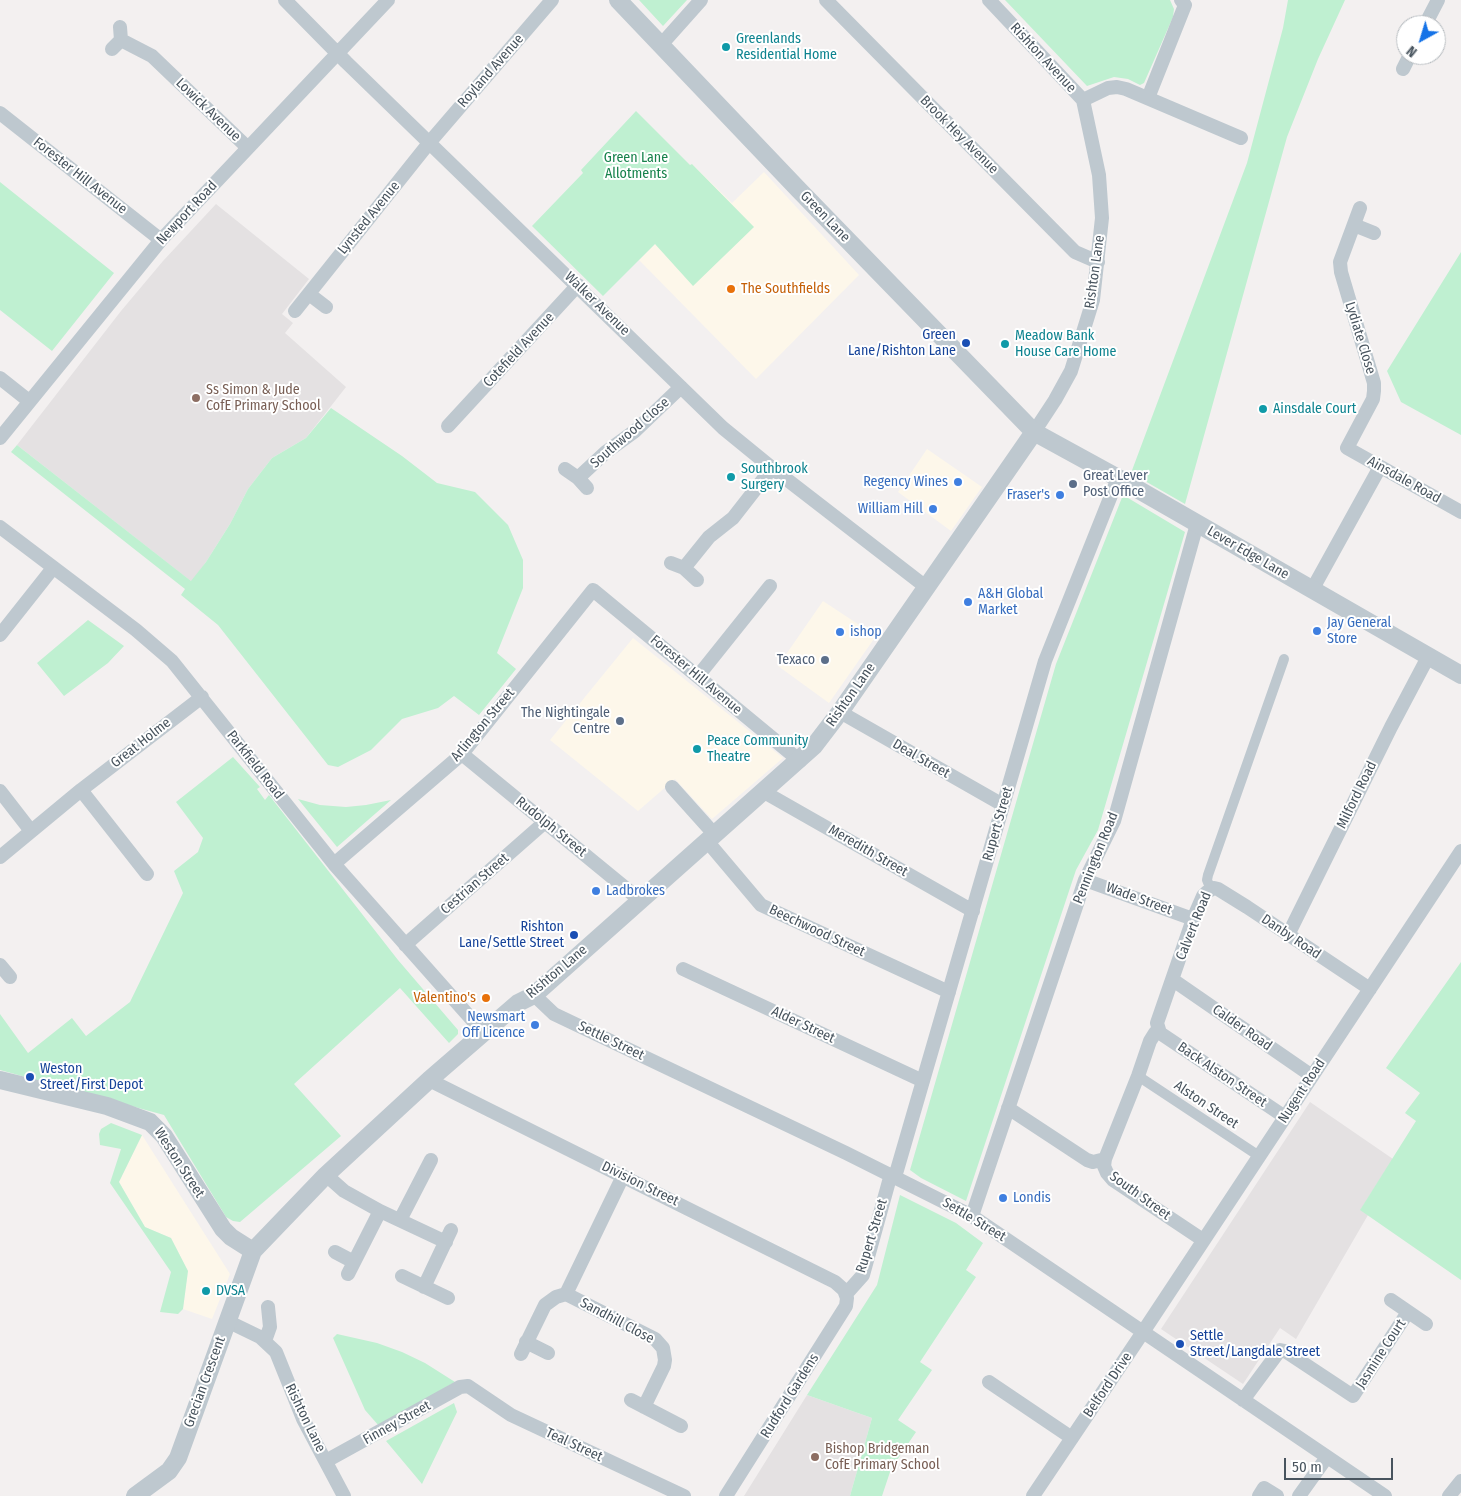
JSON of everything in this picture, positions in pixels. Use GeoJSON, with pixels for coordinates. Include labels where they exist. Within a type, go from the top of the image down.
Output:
{"type":"FeatureCollection","features":[{"type":"Feature","properties":{"kind":"street","name":"Walker Avenue"},"geometry":{"type":"LineString","coordinates":[[286,0],[338,54],[578,285],[723,428],[926,588]]}},
{"type":"Feature","properties":{"kind":"street","name":"Newport Road"},"geometry":{"type":"LineString","coordinates":[[0,438],[161,240],[388,0]]}},
{"type":"Feature","properties":{"kind":"street","name":"Royland Avenue"},"geometry":{"type":"LineString","coordinates":[[429,143],[552,0]]}},
{"type":"Feature","properties":{"kind":"street","name":"Green Lane"},"geometry":{"type":"LineString","coordinates":[[618,0],[660,46],[1034,432]]}},
{"type":"Feature","properties":{"kind":"street"},"geometry":{"type":"LineString","coordinates":[[660,46],[701,0]]}},
{"type":"Feature","properties":{"kind":"street","name":"Brook Hey Avenue"},"geometry":{"type":"LineString","coordinates":[[826,0],[1074,252],[1098,262]]}},
{"type":"Feature","properties":{"kind":"street","name":"Rishton Avenue"},"geometry":{"type":"LineString","coordinates":[[989,0],[1083,100],[1108,88],[1117,86],[1241,138]]}},
{"type":"Feature","properties":{"kind":"street"},"geometry":{"type":"LineString","coordinates":[[1431,15],[1438,0]]}},
{"type":"Feature","properties":{"kind":"street"},"geometry":{"type":"LineString","coordinates":[[1148,98],[1186,2]]}},
{"type":"Feature","properties":{"kind":"street","name":"Lowick Avenue"},"geometry":{"type":"LineString","coordinates":[[118,39],[173,69],[247,147]]}},
{"type":"Feature","properties":{"kind":"street"},"geometry":{"type":"LineString","coordinates":[[1403,69],[1405,65]]}},
{"type":"Feature","properties":{"kind":"street","name":"Rishton Lane"},"geometry":{"type":"LineString","coordinates":[[253,1252],[326,1175],[429,1080],[518,1003],[534,995],[800,761],[840,712],[995,490],[1072,371],[1094,300],[1102,218],[1099,175],[1083,100]]}},
{"type":"Feature","properties":{"kind":"street","name":"Forester Hill Avenue"},"geometry":{"type":"LineString","coordinates":[[0,113],[161,240]]}},
{"type":"Feature","properties":{"kind":"street","name":"Lynsted Avenue"},"geometry":{"type":"LineString","coordinates":[[295,311],[429,143]]}},
{"type":"Feature","properties":{"kind":"street","name":"Lydiate Close"},"geometry":{"type":"LineString","coordinates":[[1347,448],[1373,399],[1374,391],[1374,383],[1340,272],[1340,262],[1360,208]]}},
{"type":"Feature","properties":{"kind":"street"},"geometry":{"type":"LineString","coordinates":[[1354,225],[1374,233]]}},
{"type":"Feature","properties":{"kind":"street","name":"Cotefield Avenue"},"geometry":{"type":"LineString","coordinates":[[448,426],[455,410],[578,285]]}},
{"type":"Feature","properties":{"kind":"street"},"geometry":{"type":"LineString","coordinates":[[309,294],[326,306]]}},
{"type":"Feature","properties":{"kind":"street"},"geometry":{"type":"LineString","coordinates":[[0,378],[29,401]]}},
{"type":"Feature","properties":{"kind":"street","name":"Southwood Close"},"geometry":{"type":"LineString","coordinates":[[565,470],[583,483],[606,452],[635,431],[681,387]]}},
{"type":"Feature","properties":{"kind":"street","name":"Lever Edge Lane"},"geometry":{"type":"LineString","coordinates":[[1034,432],[1461,675]]}},
{"type":"Feature","properties":{"kind":"street","name":"Ainsdale Road"},"geometry":{"type":"LineString","coordinates":[[1347,448],[1461,512]]}},
{"type":"Feature","properties":{"kind":"street"},"geometry":{"type":"LineString","coordinates":[[1312,590],[1380,467]]}},
{"type":"Feature","properties":{"kind":"street"},"geometry":{"type":"LineString","coordinates":[[697,580],[678,566],[733,518],[772,468]]}},
{"type":"Feature","properties":{"kind":"street","name":"Rupert Street"},"geometry":{"type":"LineString","coordinates":[[846,1294],[863,1275],[897,1177],[922,1081],[1045,661],[1124,482]]}},
{"type":"Feature","properties":{"kind":"street","name":"Pennington Road"},"geometry":{"type":"LineString","coordinates":[[967,1214],[1008,1108],[1085,880],[1114,821],[1192,521]]}},
{"type":"Feature","properties":{"kind":"street","name":"Parkfield Road"},"geometry":{"type":"LineString","coordinates":[[0,526],[136,630],[172,661],[334,864],[483,1032]]}},
{"type":"Feature","properties":{"kind":"street"},"geometry":{"type":"LineString","coordinates":[[0,635],[53,568]]}},
{"type":"Feature","properties":{"kind":"street"},"geometry":{"type":"LineString","coordinates":[[698,676],[770,586]]}},
{"type":"Feature","properties":{"kind":"street","name":"Forester Hill Avenue"},"geometry":{"type":"LineString","coordinates":[[593,590],[800,761]]}},
{"type":"Feature","properties":{"kind":"street","name":"Arlington Street"},"geometry":{"type":"LineString","coordinates":[[334,864],[462,754],[593,590]]}},
{"type":"Feature","properties":{"kind":"street","name":"Milford Road"},"geometry":{"type":"LineString","coordinates":[[1288,935],[1391,727],[1428,657]]}},
{"type":"Feature","properties":{"kind":"street","name":"Calvert Road"},"geometry":{"type":"LineString","coordinates":[[1160,1033],[1158,1023],[1172,980],[1203,896],[1210,890],[1207,880],[1208,875],[1284,659]]}},
{"type":"Feature","properties":{"kind":"street","name":"Great Holme"},"geometry":{"type":"LineString","coordinates":[[0,857],[81,790],[202,697]]}},
{"type":"Feature","properties":{"kind":"street","name":"Deal Street"},"geometry":{"type":"LineString","coordinates":[[840,712],[1002,805]]}},
{"type":"Feature","properties":{"kind":"street","name":"Rudolph Street"},"geometry":{"type":"LineString","coordinates":[[462,754],[640,900]]}},
{"type":"Feature","properties":{"kind":"street","name":"Beechwood Street"},"geometry":{"type":"LineString","coordinates":[[672,787],[761,905],[949,992]]}},
{"type":"Feature","properties":{"kind":"street"},"geometry":{"type":"LineString","coordinates":[[81,790],[147,874]]}},
{"type":"Feature","properties":{"kind":"street"},"geometry":{"type":"LineString","coordinates":[[0,791],[31,831]]}},
{"type":"Feature","properties":{"kind":"street","name":"Meredith Street"},"geometry":{"type":"LineString","coordinates":[[764,792],[973,911]]}},
{"type":"Feature","properties":{"kind":"street","name":"Cestrian Street"},"geometry":{"type":"LineString","coordinates":[[405,945],[545,822]]}},
{"type":"Feature","properties":{"kind":"street","name":"Nugent Road"},"geometry":{"type":"LineString","coordinates":[[1143,1332],[1461,851]]}},
{"type":"Feature","properties":{"kind":"street","name":"Wade Street"},"geometry":{"type":"LineString","coordinates":[[1085,880],[1194,919]]}},
{"type":"Feature","properties":{"kind":"street","name":"Danby Road"},"geometry":{"type":"LineString","coordinates":[[1210,890],[1218,889],[1370,989]]}},
{"type":"Feature","properties":{"kind":"street"},"geometry":{"type":"LineString","coordinates":[[0,964],[10,977]]}},
{"type":"Feature","properties":{"kind":"street","name":"Alder Street"},"geometry":{"type":"LineString","coordinates":[[683,969],[922,1081]]}},
{"type":"Feature","properties":{"kind":"street","name":"Calder Road"},"geometry":{"type":"LineString","coordinates":[[1172,980],[1312,1076]]}},
{"type":"Feature","properties":{"kind":"street","name":"Settle Street"},"geometry":{"type":"LineString","coordinates":[[534,995],[554,1014],[897,1177],[967,1214],[1385,1496]]}},
{"type":"Feature","properties":{"kind":"street"},"geometry":{"type":"LineString","coordinates":[[1105,1160],[1150,1041],[1155,1034],[1160,1033]]}},
{"type":"Feature","properties":{"kind":"street","name":"Back Alston Street"},"geometry":{"type":"LineString","coordinates":[[1160,1033],[1285,1117]]}},
{"type":"Feature","properties":{"kind":"street","name":"Alston Street"},"geometry":{"type":"LineString","coordinates":[[1138,1076],[1259,1156]]}},
{"type":"Feature","properties":{"kind":"street","name":"Weston Street"},"geometry":{"type":"LineString","coordinates":[[0,1080],[107,1106],[150,1122],[164,1136],[223,1229],[253,1252]]}},
{"type":"Feature","properties":{"kind":"street","name":"Division Street"},"geometry":{"type":"LineString","coordinates":[[429,1080],[835,1282],[846,1294]]}},
{"type":"Feature","properties":{"kind":"street","name":"South Street"},"geometry":{"type":"LineString","coordinates":[[1008,1108],[1087,1160],[1092,1162],[1105,1160],[1104,1166],[1113,1180],[1203,1240]]}},
{"type":"Feature","properties":{"kind":"street"},"geometry":{"type":"LineString","coordinates":[[400,1220],[431,1160]]}},
{"type":"Feature","properties":{"kind":"street"},"geometry":{"type":"LineString","coordinates":[[326,1175],[344,1191],[380,1210],[400,1220],[448,1236],[424,1286]]}},
{"type":"Feature","properties":{"kind":"street","name":"Sandhill Close"},"geometry":{"type":"LineString","coordinates":[[566,1294],[623,1176]]}},
{"type":"Feature","properties":{"kind":"street"},"geometry":{"type":"LineString","coordinates":[[336,1252],[351,1268],[380,1210]]}},
{"type":"Feature","properties":{"kind":"street","name":"Grecian Crescent"},"geometry":{"type":"LineString","coordinates":[[135,1496],[169,1471],[178,1458],[253,1252]]}},
{"type":"Feature","properties":{"kind":"street"},"geometry":{"type":"LineString","coordinates":[[402,1276],[448,1298]]}},
{"type":"Feature","properties":{"kind":"street","name":"Sandhill Close"},"geometry":{"type":"LineString","coordinates":[[548,1353],[524,1348],[545,1305],[556,1296],[566,1294],[655,1339],[663,1348],[665,1354],[664,1366],[644,1407]]}},
{"type":"Feature","properties":{"kind":"street","name":"Rudford Gardens"},"geometry":{"type":"LineString","coordinates":[[726,1496],[846,1306],[848,1302],[846,1294]]}},
{"type":"Feature","properties":{"kind":"street","name":"Jasmine Court"},"geometry":{"type":"LineString","coordinates":[[1391,1300],[1426,1324]]}},
{"type":"Feature","properties":{"kind":"street"},"geometry":{"type":"LineString","coordinates":[[265,1341],[270,1327],[268,1307]]}},
{"type":"Feature","properties":{"kind":"street","name":"Jasmine Court"},"geometry":{"type":"LineString","coordinates":[[1243,1400],[1278,1352],[1285,1350],[1353,1396],[1408,1312]]}},
{"type":"Feature","properties":{"kind":"street","name":"Rishton Lane"},"geometry":{"type":"LineString","coordinates":[[227,1321],[265,1341],[276,1352],[296,1404],[344,1496]]}},
{"type":"Feature","properties":{"kind":"street","name":"Belford Drive"},"geometry":{"type":"LineString","coordinates":[[1033,1496],[1143,1332]]}},
{"type":"Feature","properties":{"kind":"street"},"geometry":{"type":"LineString","coordinates":[[989,1382],[1072,1438]]}},
{"type":"Feature","properties":{"kind":"street","name":"Finney Street"},"geometry":{"type":"LineString","coordinates":[[326,1461],[375,1436],[460,1387],[468,1386]]}},
{"type":"Feature","properties":{"kind":"street","name":"Teal Street"},"geometry":{"type":"LineString","coordinates":[[468,1386],[511,1415],[684,1496]]}},
{"type":"Feature","properties":{"kind":"street"},"geometry":{"type":"LineString","coordinates":[[631,1400],[681,1426]]}},
{"type":"Feature","properties":{"kind":"street"},"geometry":{"type":"LineString","coordinates":[[1299,1496],[1327,1457]]}},
{"type":"Feature","properties":{"kind":"street"},"geometry":{"type":"LineString","coordinates":[[1449,1496],[1461,1481]]}},
{"type":"Feature","properties":{"kind":"street"},"geometry":{"type":"LineString","coordinates":[[1258,1496],[1264,1488],[1277,1496]]}},
{"type":"Feature","properties":{"kind":"shaded area"},"geometry":{"type":"Polygon","coordinates":[[[692,164],[732,203],[764,172],[859,275],[756,379],[639,260],[655,244],[634,222],[692,164]]]}},
{"type":"Feature","properties":{"kind":"shaded area","name":"Ss Simon & Jude CofE Primary School"},"geometry":{"type":"Polygon","coordinates":[[[216,204],[309,279],[282,314],[293,323],[285,333],[346,387],[306,438],[272,458],[248,489],[230,524],[192,582],[17,445],[121,311],[163,261],[216,204]]]}},
{"type":"Feature","properties":{"kind":"shaded area"},"geometry":{"type":"Polygon","coordinates":[[[927,449],[982,487],[951,531],[898,492],[927,449]]]}},
{"type":"Feature","properties":{"kind":"shaded area"},"geometry":{"type":"Polygon","coordinates":[[[823,601],[876,636],[829,703],[778,666],[823,601]]]}},
{"type":"Feature","properties":{"kind":"shaded area"},"geometry":{"type":"Polygon","coordinates":[[[633,638],[783,758],[712,819],[675,779],[638,811],[550,740],[633,638]]]}},
{"type":"Feature","properties":{"kind":"shaded area"},"geometry":{"type":"Polygon","coordinates":[[[1310,1102],[1393,1159],[1361,1209],[1368,1215],[1296,1339],[1280,1328],[1243,1384],[1161,1329],[1310,1102]]]}},
{"type":"Feature","properties":{"kind":"shaded area"},"geometry":{"type":"Polygon","coordinates":[[[142,1135],[230,1274],[212,1319],[183,1309],[188,1271],[171,1238],[145,1227],[119,1182],[142,1135]]]}},
{"type":"Feature","properties":{"kind":"shaded area","name":"Bishop Bridgeman CofE Primary School"},"geometry":{"type":"Polygon","coordinates":[[[807,1395],[872,1418],[850,1496],[744,1496],[807,1395]]]}},
{"type":"Feature","properties":{"kind":"green space"},"geometry":{"type":"Polygon","coordinates":[[[639,0],[687,0],[663,26],[639,0]]]}},
{"type":"Feature","properties":{"kind":"green space"},"geometry":{"type":"Polygon","coordinates":[[[1005,0],[1170,0],[1174,9],[1173,17],[1144,83],[1140,85],[1128,79],[1114,77],[1087,86],[1005,0]]]}},
{"type":"Feature","properties":{"kind":"green space"},"geometry":{"type":"Polygon","coordinates":[[[1288,0],[1345,0],[1318,59],[1287,137],[1185,504],[1131,473],[1247,163],[1283,28],[1288,0]]]}},
{"type":"Feature","properties":{"kind":"green space","name":"Green Lane Allotments"},"geometry":{"type":"Polygon","coordinates":[[[636,111],[754,227],[693,286],[655,244],[603,296],[532,226],[583,173],[581,170],[636,111]]]}},
{"type":"Feature","properties":{"kind":"green space"},"geometry":{"type":"Polygon","coordinates":[[[0,182],[114,273],[52,351],[0,310],[0,182]]]}},
{"type":"Feature","properties":{"kind":"green space"},"geometry":{"type":"Polygon","coordinates":[[[1461,252],[1461,435],[1401,402],[1387,371],[1461,252]]]}},
{"type":"Feature","properties":{"kind":"green space"},"geometry":{"type":"Polygon","coordinates":[[[331,408],[402,456],[437,483],[475,492],[508,525],[523,560],[523,588],[497,653],[516,669],[479,715],[454,696],[438,708],[402,719],[371,750],[338,767],[328,765],[218,625],[181,595],[185,589],[11,452],[17,445],[191,581],[206,562],[230,524],[248,489],[272,458],[306,438],[331,408]]]}},
{"type":"Feature","properties":{"kind":"green space"},"geometry":{"type":"Polygon","coordinates":[[[1123,495],[1185,532],[1098,830],[1076,870],[966,1201],[921,1178],[910,1170],[1056,664],[1123,495]]]}},
{"type":"Feature","properties":{"kind":"green space"},"geometry":{"type":"Polygon","coordinates":[[[88,620],[124,646],[108,663],[64,696],[37,663],[88,620]]]}},
{"type":"Feature","properties":{"kind":"green space"},"geometry":{"type":"Polygon","coordinates":[[[233,757],[260,787],[257,789],[265,800],[269,795],[398,960],[458,1030],[458,1034],[449,1043],[400,988],[294,1084],[341,1136],[240,1222],[226,1217],[164,1115],[0,1070],[0,1014],[28,1053],[72,1018],[86,1036],[130,1002],[183,893],[174,871],[198,852],[203,838],[176,802],[233,757]]]}},
{"type":"Feature","properties":{"kind":"green space"},"geometry":{"type":"Polygon","coordinates":[[[298,799],[320,805],[346,807],[391,800],[337,847],[298,799]]]}},
{"type":"Feature","properties":{"kind":"green space"},"geometry":{"type":"Polygon","coordinates":[[[1461,962],[1461,1280],[1360,1210],[1416,1121],[1405,1113],[1420,1093],[1386,1068],[1461,962]]]}},
{"type":"Feature","properties":{"kind":"green space"},"geometry":{"type":"Polygon","coordinates":[[[111,1123],[142,1135],[119,1182],[145,1227],[171,1238],[188,1271],[183,1309],[178,1314],[160,1312],[171,1272],[110,1183],[121,1149],[100,1145],[99,1134],[101,1129],[111,1123]]]}},
{"type":"Feature","properties":{"kind":"green space"},"geometry":{"type":"Polygon","coordinates":[[[900,1195],[956,1223],[983,1243],[966,1270],[976,1277],[920,1362],[932,1370],[898,1420],[916,1432],[891,1469],[882,1496],[850,1496],[872,1418],[807,1395],[877,1285],[900,1195]]]}},
{"type":"Feature","properties":{"kind":"green space"},"geometry":{"type":"Polygon","coordinates":[[[337,1334],[377,1343],[402,1352],[425,1363],[455,1382],[379,1426],[365,1410],[333,1338],[337,1334]]]}},
{"type":"Feature","properties":{"kind":"green space"},"geometry":{"type":"Polygon","coordinates":[[[454,1403],[457,1412],[422,1484],[386,1441],[454,1403]]]}},
{"type":"Feature","properties":{"kind":"place","name":"Greenlands Residential Home"},"geometry":{"type":"Point","coordinates":[726,47]}},
{"type":"Feature","properties":{"kind":"place","name":"The Southfields"},"geometry":{"type":"Point","coordinates":[731,289]}},
{"type":"Feature","properties":{"kind":"place","name":"Green Lane/Rishton Lane"},"geometry":{"type":"Point","coordinates":[966,343]}},
{"type":"Feature","properties":{"kind":"place","name":"Meadow Bank House Care Home"},"geometry":{"type":"Point","coordinates":[1005,344]}},
{"type":"Feature","properties":{"kind":"place","name":"Ss Simon & Jude CofE Primary School"},"geometry":{"type":"Point","coordinates":[196,398]}},
{"type":"Feature","properties":{"kind":"place","name":"Ainsdale Court"},"geometry":{"type":"Point","coordinates":[1263,409]}},
{"type":"Feature","properties":{"kind":"place","name":"Southbrook Surgery"},"geometry":{"type":"Point","coordinates":[731,477]}},
{"type":"Feature","properties":{"kind":"place","name":"Regency Wines"},"geometry":{"type":"Point","coordinates":[958,482]}},
{"type":"Feature","properties":{"kind":"place","name":"Great Lever Post Office"},"geometry":{"type":"Point","coordinates":[1073,484]}},
{"type":"Feature","properties":{"kind":"place","name":"Fraser's"},"geometry":{"type":"Point","coordinates":[1060,495]}},
{"type":"Feature","properties":{"kind":"place","name":"William Hill"},"geometry":{"type":"Point","coordinates":[933,509]}},
{"type":"Feature","properties":{"kind":"place","name":"A&H Global Market"},"geometry":{"type":"Point","coordinates":[968,602]}},
{"type":"Feature","properties":{"kind":"place","name":"Jay General Store"},"geometry":{"type":"Point","coordinates":[1317,631]}},
{"type":"Feature","properties":{"kind":"place","name":"ishop"},"geometry":{"type":"Point","coordinates":[840,632]}},
{"type":"Feature","properties":{"kind":"place","name":"Texaco"},"geometry":{"type":"Point","coordinates":[825,660]}},
{"type":"Feature","properties":{"kind":"place","name":"The Nightingale Centre"},"geometry":{"type":"Point","coordinates":[620,721]}},
{"type":"Feature","properties":{"kind":"place","name":"Peace Community Theatre"},"geometry":{"type":"Point","coordinates":[697,749]}},
{"type":"Feature","properties":{"kind":"place","name":"Ladbrokes"},"geometry":{"type":"Point","coordinates":[596,891]}},
{"type":"Feature","properties":{"kind":"place","name":"Rishton Lane/Settle Street"},"geometry":{"type":"Point","coordinates":[574,935]}},
{"type":"Feature","properties":{"kind":"place","name":"Valentino's"},"geometry":{"type":"Point","coordinates":[486,998]}},
{"type":"Feature","properties":{"kind":"place","name":"Newsmart Off Licence"},"geometry":{"type":"Point","coordinates":[535,1025]}},
{"type":"Feature","properties":{"kind":"place","name":"Weston Street/First Depot"},"geometry":{"type":"Point","coordinates":[30,1077]}},
{"type":"Feature","properties":{"kind":"place","name":"Londis"},"geometry":{"type":"Point","coordinates":[1003,1198]}},
{"type":"Feature","properties":{"kind":"place","name":"DVSA"},"geometry":{"type":"Point","coordinates":[206,1291]}},
{"type":"Feature","properties":{"kind":"place","name":"Settle Street/Langdale Street"},"geometry":{"type":"Point","coordinates":[1180,1344]}},
{"type":"Feature","properties":{"kind":"place","name":"Bishop Bridgeman CofE Primary School"},"geometry":{"type":"Point","coordinates":[815,1457]}}]}
